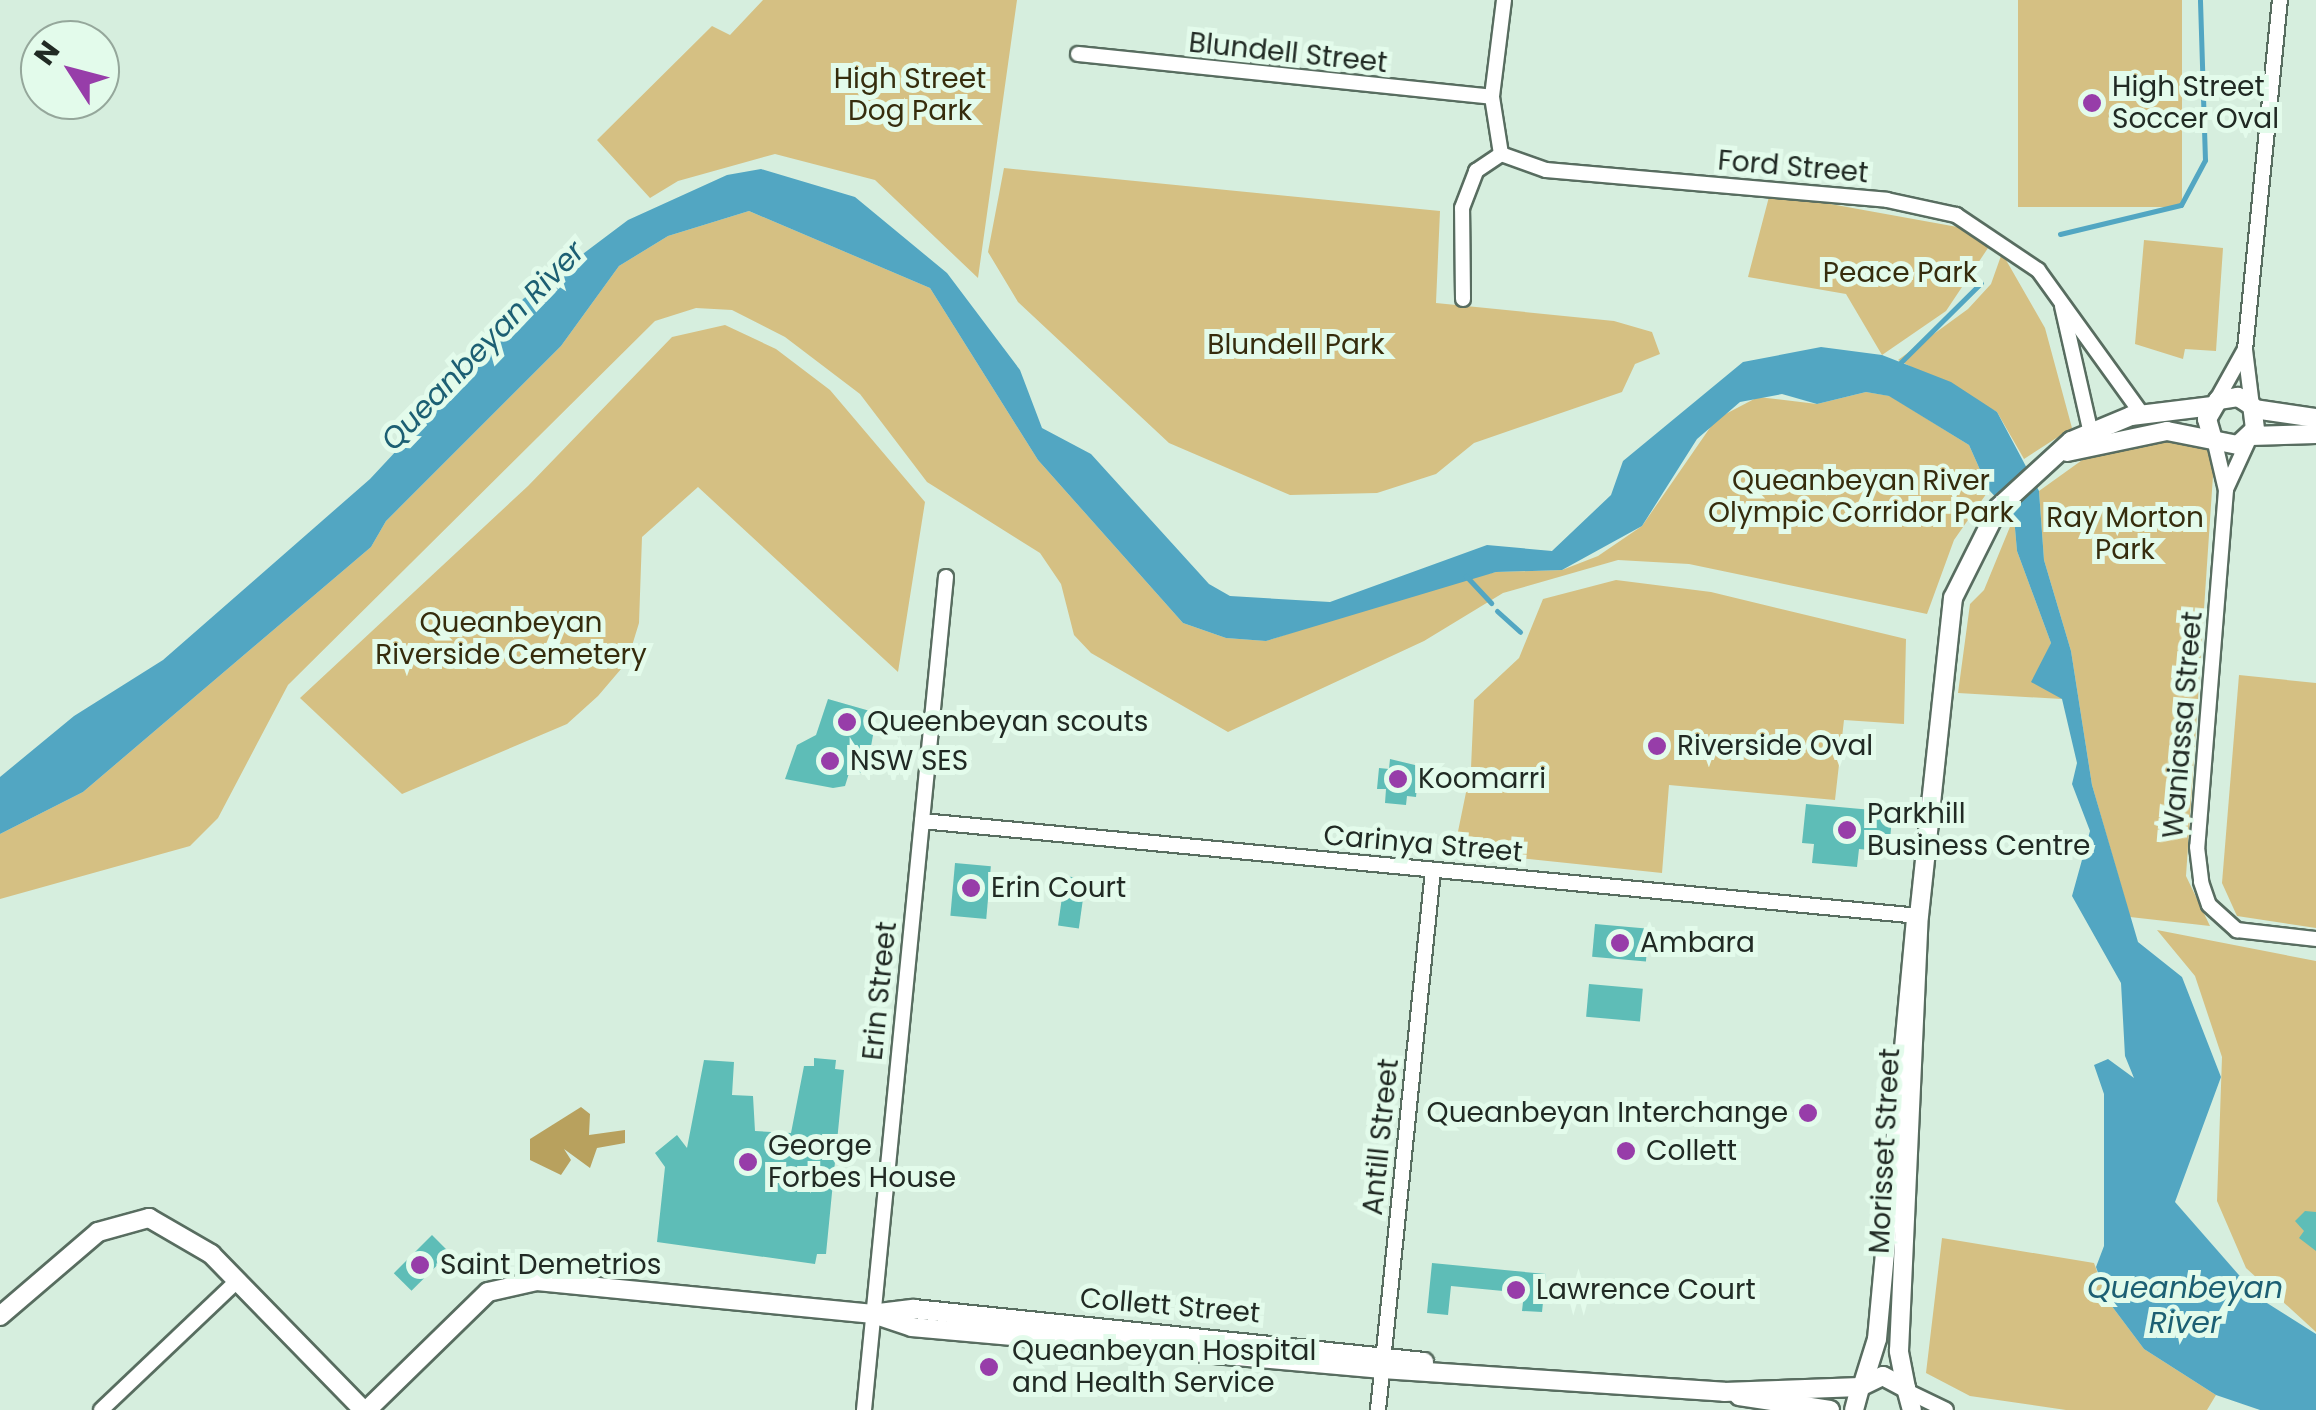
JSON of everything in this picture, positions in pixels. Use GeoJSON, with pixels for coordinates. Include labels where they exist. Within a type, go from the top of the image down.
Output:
{"type":"FeatureCollection","features":[{"type":"Feature","properties":{"kind":"street"},"geometry":{"type":"LineString","coordinates":[[1463,299],[1468,185],[1501,154],[1492,97],[1504,0]]}},
{"type":"Feature","properties":{"kind":"street"},"geometry":{"type":"LineString","coordinates":[[2250,437],[2253,408],[2244,350],[2280,0]]}},
{"type":"Feature","properties":{"kind":"street","name":"Blundell Street"},"geometry":{"type":"LineString","coordinates":[[1078,54],[1492,97]]}},
{"type":"Feature","properties":{"kind":"street","name":"Ford Street"},"geometry":{"type":"LineString","coordinates":[[1501,154],[1546,170],[1932,206],[2010,244],[2055,292],[2142,414]]}},
{"type":"Feature","properties":{"kind":"street","name":"Ford Street"},"geometry":{"type":"LineString","coordinates":[[2055,292],[2075,342],[2090,429]]}},
{"type":"Feature","properties":{"kind":"street"},"geometry":{"type":"LineString","coordinates":[[2213,438],[2213,405],[2244,350]]}},
{"type":"Feature","properties":{"kind":"street"},"geometry":{"type":"LineString","coordinates":[[2090,429],[2142,414],[2213,405],[2234,396],[2253,408],[2316,418]]}},
{"type":"Feature","properties":{"kind":"street"},"geometry":{"type":"LineString","coordinates":[[2090,429],[2130,435],[2213,438],[2234,446],[2250,437],[2316,434]]}},
{"type":"Feature","properties":{"kind":"street","name":"Morisset Street"},"geometry":{"type":"LineString","coordinates":[[1854,1410],[1877,1338],[1895,1088],[1919,916],[1952,598],[1998,508],[2048,460],[2090,429]]}},
{"type":"Feature","properties":{"kind":"street","name":"Morisset Street"},"geometry":{"type":"LineString","coordinates":[[2048,460],[2130,435]]}},
{"type":"Feature","properties":{"kind":"street","name":"Waniassa Street"},"geometry":{"type":"LineString","coordinates":[[2226,490],[2250,437]]}},
{"type":"Feature","properties":{"kind":"street","name":"Waniassa Street"},"geometry":{"type":"LineString","coordinates":[[2213,438],[2226,490],[2196,847],[2200,882],[2209,905],[2237,930],[2316,940]]}},
{"type":"Feature","properties":{"kind":"street","name":"Erin Street"},"geometry":{"type":"LineString","coordinates":[[864,1410],[946,576]]}},
{"type":"Feature","properties":{"kind":"street","name":"Carinya Street"},"geometry":{"type":"LineString","coordinates":[[922,821],[1919,916]]}},
{"type":"Feature","properties":{"kind":"street","name":"Antill Street"},"geometry":{"type":"LineString","coordinates":[[1378,1410],[1434,870]]}},
{"type":"Feature","properties":{"kind":"street","name":"Morisset Street"},"geometry":{"type":"LineString","coordinates":[[1909,1397],[1899,1352],[1917,1049],[1919,916]]}},
{"type":"Feature","properties":{"kind":"street"},"geometry":{"type":"LineString","coordinates":[[1895,1088],[1917,1049]]}},
{"type":"Feature","properties":{"kind":"street"},"geometry":{"type":"LineString","coordinates":[[1890,1144],[1910,1185]]}},
{"type":"Feature","properties":{"kind":"street"},"geometry":{"type":"LineString","coordinates":[[0,1316],[82,1245],[132,1218],[181,1231],[238,1280],[365,1410]]}},
{"type":"Feature","properties":{"kind":"street"},"geometry":{"type":"LineString","coordinates":[[101,1410],[238,1280]]}},
{"type":"Feature","properties":{"kind":"street","name":"Collett Street"},"geometry":{"type":"LineString","coordinates":[[365,1410],[479,1300],[518,1282],[873,1314],[912,1326],[1383,1361],[1724,1392],[1830,1410]]}},
{"type":"Feature","properties":{"kind":"street","name":"Collett Street"},"geometry":{"type":"LineString","coordinates":[[1724,1392],[1862,1386],[1883,1376],[1909,1397]]}},
{"type":"Feature","properties":{"kind":"street"},"geometry":{"type":"LineString","coordinates":[[1909,1397],[1946,1410]]}},
{"type":"Feature","properties":{"kind":"green space","name":"High Street Dog Park"},"geometry":{"type":"Polygon","coordinates":[[[763,0],[1017,0],[978,278],[875,180],[775,154],[678,181],[650,198],[597,140],[712,26],[730,35],[763,0]]]}},
{"type":"Feature","properties":{"kind":"green space","name":"High Street Soccer Oval"},"geometry":{"type":"Polygon","coordinates":[[[2018,0],[2182,0],[2182,207],[2018,207],[2018,0]]]}},
{"type":"Feature","properties":{"kind":"green space","name":"Blundell Park"},"geometry":{"type":"Polygon","coordinates":[[[1004,168],[1440,211],[1436,303],[1614,321],[1652,332],[1660,354],[1635,364],[1622,392],[1474,443],[1436,474],[1377,493],[1290,495],[1169,443],[1018,302],[988,252],[1004,168]]]}},
{"type":"Feature","properties":{"kind":"green space","name":"Peace Park"},"geometry":{"type":"Polygon","coordinates":[[[1770,193],[1963,228],[1990,245],[1946,311],[1882,355],[1846,294],[1748,277],[1770,193]]]}},
{"type":"Feature","properties":{"kind":"green space","name":"Queanbeyan River Olympic Corridor Park"},"geometry":{"type":"Polygon","coordinates":[[[749,211],[930,288],[1038,460],[1183,623],[1226,638],[1266,641],[1437,585],[1496,572],[1562,570],[1598,556],[1642,526],[1716,419],[1758,397],[1817,404],[1866,392],[1890,396],[1969,445],[1989,490],[1954,540],[1927,614],[1689,564],[1618,560],[1503,593],[1424,641],[1228,732],[1091,653],[1074,635],[1061,584],[1040,553],[927,482],[860,394],[785,337],[732,310],[696,308],[655,321],[288,685],[218,818],[190,846],[0,899],[0,834],[83,792],[371,547],[386,521],[561,346],[619,266],[668,236],[749,211]]]}},
{"type":"Feature","properties":{"kind":"green space"},"geometry":{"type":"Polygon","coordinates":[[[2144,240],[2223,248],[2216,351],[2185,349],[2183,359],[2135,344],[2144,240]]]}},
{"type":"Feature","properties":{"kind":"green space"},"geometry":{"type":"Polygon","coordinates":[[[2002,253],[2045,328],[2072,428],[2024,459],[1997,412],[1898,360],[1968,309],[1991,284],[2002,253]]]}},
{"type":"Feature","properties":{"kind":"green space","name":"Queanbeyan Riverside Cemetery"},"geometry":{"type":"Polygon","coordinates":[[[725,325],[776,349],[830,390],[925,502],[898,672],[698,487],[642,537],[639,623],[627,662],[598,696],[567,724],[402,794],[300,698],[528,486],[672,337],[725,325]]]}},
{"type":"Feature","properties":{"kind":"green space","name":"Ray Morton Park"},"geometry":{"type":"Polygon","coordinates":[[[2187,441],[2215,446],[2186,876],[2210,926],[2130,917],[2092,785],[2071,651],[2044,560],[2039,491],[2085,458],[2137,443],[2187,441]]]}},
{"type":"Feature","properties":{"kind":"green space"},"geometry":{"type":"Polygon","coordinates":[[[2014,517],[2017,551],[2051,643],[2040,669],[2062,699],[1958,693],[1970,604],[1984,590],[2014,517]]]}},
{"type":"Feature","properties":{"kind":"green space","name":"Riverside Oval"},"geometry":{"type":"Polygon","coordinates":[[[1616,580],[1711,592],[1906,639],[1904,724],[1844,720],[1835,800],[1669,785],[1662,873],[1454,851],[1471,768],[1474,700],[1519,658],[1543,599],[1616,580]]]}},
{"type":"Feature","properties":{"kind":"green space"},"geometry":{"type":"Polygon","coordinates":[[[2239,675],[2316,683],[2316,928],[2237,916],[2222,883],[2239,675]]]}},
{"type":"Feature","properties":{"kind":"green space"},"geometry":{"type":"Polygon","coordinates":[[[2157,930],[2316,961],[2316,1332],[2246,1268],[2217,1201],[2222,1057],[2195,976],[2157,930]]]}},
{"type":"Feature","properties":{"kind":"green space"},"geometry":{"type":"Polygon","coordinates":[[[1942,1238],[2094,1263],[2108,1301],[2144,1349],[2216,1395],[2207,1410],[2066,1410],[1970,1396],[1926,1373],[1942,1238]]]}},
{"type":"Feature","properties":{"kind":"shaded area"},"geometry":{"type":"Polygon","coordinates":[[[581,1107],[590,1114],[589,1135],[625,1130],[625,1143],[597,1148],[590,1168],[564,1149],[571,1160],[561,1175],[530,1160],[530,1139],[581,1107]]]}},
{"type":"Feature","properties":{"kind":"water","name":"Queanbeyan River"},"geometry":{"type":"Polygon","coordinates":[[[761,169],[855,197],[947,273],[1020,370],[1042,428],[1091,454],[1209,584],[1230,596],[1330,602],[1487,545],[1552,551],[1611,495],[1623,461],[1743,362],[1821,347],[1882,355],[1951,382],[1997,412],[2039,491],[2044,560],[2071,651],[2092,785],[2138,942],[2182,977],[2221,1077],[2175,1202],[2259,1298],[2316,1334],[2316,1410],[2260,1410],[2216,1395],[2144,1349],[2108,1301],[2096,1267],[2104,1246],[2104,1094],[2094,1065],[2108,1059],[2134,1078],[2125,1056],[2121,983],[2072,896],[2090,831],[2072,784],[2077,763],[2062,699],[2031,682],[2051,643],[2017,551],[2014,517],[1989,490],[1969,445],[1889,396],[1866,392],[1817,404],[1782,394],[1740,402],[1697,439],[1642,526],[1562,570],[1496,572],[1266,641],[1226,638],[1183,623],[1038,460],[930,288],[749,211],[668,236],[619,266],[561,346],[386,521],[371,547],[83,792],[0,834],[0,777],[74,716],[163,660],[370,479],[494,346],[523,299],[628,220],[727,175],[761,169]]]}},
{"type":"Feature","properties":{"kind":"building"},"geometry":{"type":"Polygon","coordinates":[[[828,699],[877,713],[866,774],[850,770],[845,786],[833,788],[785,779],[797,745],[816,735],[828,699]]]}},
{"type":"Feature","properties":{"kind":"building","name":"Koomarri"},"geometry":{"type":"Polygon","coordinates":[[[1390,759],[1419,766],[1416,797],[1407,796],[1406,805],[1385,803],[1386,789],[1377,789],[1379,768],[1389,769],[1390,759]]]}},
{"type":"Feature","properties":{"kind":"building","name":"Parkhill Business Centre"},"geometry":{"type":"Polygon","coordinates":[[[1806,804],[1883,811],[1892,817],[1889,852],[1859,849],[1857,867],[1812,863],[1814,844],[1802,843],[1806,804]]]}},
{"type":"Feature","properties":{"kind":"building","name":"Erin Court"},"geometry":{"type":"Polygon","coordinates":[[[955,863],[991,866],[986,919],[950,916],[955,863]]]}},
{"type":"Feature","properties":{"kind":"building"},"geometry":{"type":"Polygon","coordinates":[[[1065,876],[1086,879],[1079,928],[1058,926],[1065,876]]]}},
{"type":"Feature","properties":{"kind":"building","name":"Ambara"},"geometry":{"type":"Polygon","coordinates":[[[1595,924],[1649,929],[1646,962],[1592,957],[1595,924]]]}},
{"type":"Feature","properties":{"kind":"building","name":"Ambara"},"geometry":{"type":"Polygon","coordinates":[[[1589,984],[1643,989],[1640,1022],[1586,1017],[1589,984]]]}},
{"type":"Feature","properties":{"kind":"building","name":"George Forbes House"},"geometry":{"type":"Polygon","coordinates":[[[814,1058],[836,1060],[835,1069],[844,1070],[826,1254],[817,1254],[815,1264],[657,1242],[665,1167],[655,1153],[677,1135],[687,1148],[704,1060],[734,1062],[732,1095],[753,1096],[755,1131],[791,1133],[804,1066],[814,1066],[814,1058]]]}},
{"type":"Feature","properties":{"kind":"building"},"geometry":{"type":"Polygon","coordinates":[[[2305,1211],[2316,1212],[2316,1251],[2299,1238],[2304,1231],[2295,1221],[2305,1211]]]}},
{"type":"Feature","properties":{"kind":"building","name":"Saint Demetrios"},"geometry":{"type":"Polygon","coordinates":[[[432,1235],[450,1253],[411,1291],[394,1273],[432,1235]]]}},
{"type":"Feature","properties":{"kind":"building","name":"Lawrence Court"},"geometry":{"type":"Polygon","coordinates":[[[1432,1263],[1546,1274],[1542,1312],[1522,1311],[1524,1293],[1451,1286],[1448,1315],[1427,1313],[1432,1263]]]}},
{"type":"Feature","properties":{"kind":"waterway"},"geometry":{"type":"LineString","coordinates":[[2060,234],[2181,205],[2205,160],[2200,0]]}},
{"type":"Feature","properties":{"kind":"waterway"},"geometry":{"type":"LineString","coordinates":[[1897,366],[1981,283]]}},
{"type":"Feature","properties":{"kind":"waterway"},"geometry":{"type":"LineString","coordinates":[[1466,576],[1491,603]]}},
{"type":"Feature","properties":{"kind":"waterway"},"geometry":{"type":"LineString","coordinates":[[1497,611],[1520,632]]}},
{"type":"Feature","properties":{"kind":"place","name":"High Street Soccer Oval"},"geometry":{"type":"Point","coordinates":[2092,103]}},
{"type":"Feature","properties":{"kind":"place","name":"Queenbeyan scouts"},"geometry":{"type":"Point","coordinates":[847,722]}},
{"type":"Feature","properties":{"kind":"place","name":"Riverside Oval"},"geometry":{"type":"Point","coordinates":[1657,746]}},
{"type":"Feature","properties":{"kind":"place","name":"NSW SES"},"geometry":{"type":"Point","coordinates":[830,761]}},
{"type":"Feature","properties":{"kind":"place","name":"Koomarri"},"geometry":{"type":"Point","coordinates":[1398,779]}},
{"type":"Feature","properties":{"kind":"place","name":"Parkhill Business Centre"},"geometry":{"type":"Point","coordinates":[1847,830]}},
{"type":"Feature","properties":{"kind":"place","name":"Erin Court"},"geometry":{"type":"Point","coordinates":[971,888]}},
{"type":"Feature","properties":{"kind":"place","name":"Ambara"},"geometry":{"type":"Point","coordinates":[1620,943]}},
{"type":"Feature","properties":{"kind":"place","name":"Queanbeyan Interchange"},"geometry":{"type":"Point","coordinates":[1808,1113]}},
{"type":"Feature","properties":{"kind":"place","name":"Collett"},"geometry":{"type":"Point","coordinates":[1626,1151]}},
{"type":"Feature","properties":{"kind":"place","name":"George Forbes House"},"geometry":{"type":"Point","coordinates":[748,1162]}},
{"type":"Feature","properties":{"kind":"place","name":"Saint Demetrios"},"geometry":{"type":"Point","coordinates":[420,1265]}},
{"type":"Feature","properties":{"kind":"place","name":"Lawrence Court"},"geometry":{"type":"Point","coordinates":[1516,1290]}},
{"type":"Feature","properties":{"kind":"place","name":"Queanbeyan Hospital and Health Service"},"geometry":{"type":"Point","coordinates":[989,1367]}}]}
